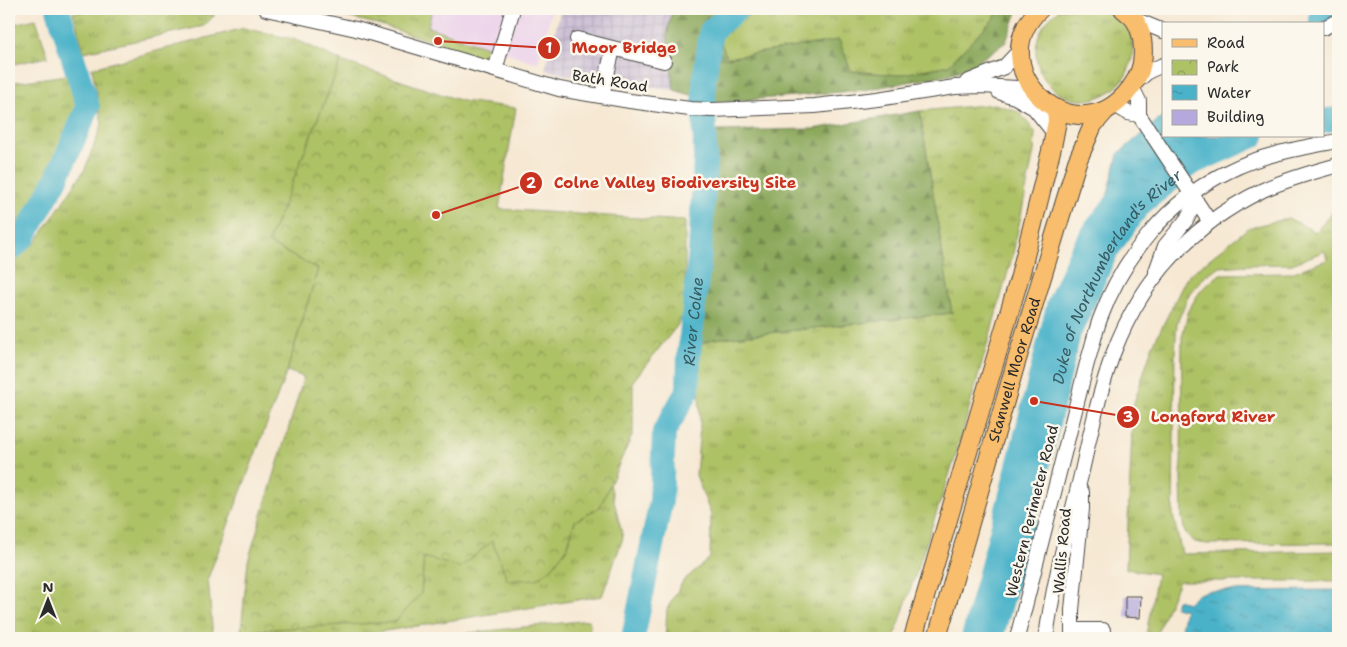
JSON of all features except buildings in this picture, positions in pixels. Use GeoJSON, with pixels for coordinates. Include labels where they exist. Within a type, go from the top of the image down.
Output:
{"type":"FeatureCollection","features":[{"type":"Feature","properties":{"kind":"main road"},"geometry":{"type":"LineString","coordinates":[[1039,9],[1030,20],[1023,34],[1020,50],[1021,65],[1026,80],[1037,96],[1056,109],[1078,115],[1091,114],[1111,107]]}},
{"type":"Feature","properties":{"kind":"main road"},"geometry":{"type":"LineString","coordinates":[[1128,14],[1142,36],[1143,54],[1141,67],[1133,85]]}},
{"type":"Feature","properties":{"kind":"main road","name":"Stanwell Moor Road"},"geometry":{"type":"LineString","coordinates":[[938,638],[1015,366],[1077,162],[1093,125],[1133,85]]}},
{"type":"Feature","properties":{"kind":"main road","name":"Stanwell Moor Road"},"geometry":{"type":"LineString","coordinates":[[913,638],[1020,276],[1057,122],[1056,109]]}},
{"type":"Feature","properties":{"kind":"street","name":"Bath Road"},"geometry":{"type":"LineString","coordinates":[[266,9],[356,29],[559,89],[690,109],[712,110],[815,106],[955,88]]}},
{"type":"Feature","properties":{"kind":"street"},"geometry":{"type":"LineString","coordinates":[[495,70],[513,9]]}},
{"type":"Feature","properties":{"kind":"street"},"geometry":{"type":"LineString","coordinates":[[1128,14],[1162,31]]}},
{"type":"Feature","properties":{"kind":"street"},"geometry":{"type":"LineString","coordinates":[[576,38],[664,61]]}},
{"type":"Feature","properties":{"kind":"street"},"geometry":{"type":"LineString","coordinates":[[602,96],[613,49]]}},
{"type":"Feature","properties":{"kind":"street"},"geometry":{"type":"LineString","coordinates":[[955,88],[1004,67],[1020,50]]}},
{"type":"Feature","properties":{"kind":"street"},"geometry":{"type":"LineString","coordinates":[[1162,65],[1149,71],[1133,85],[1139,101],[1140,116],[1210,222]]}},
{"type":"Feature","properties":{"kind":"street"},"geometry":{"type":"LineString","coordinates":[[955,88],[981,86],[1017,88],[1037,96]]}},
{"type":"Feature","properties":{"kind":"street"},"geometry":{"type":"LineString","coordinates":[[981,86],[1014,97],[1034,108],[1054,133]]}},
{"type":"Feature","properties":{"kind":"street"},"geometry":{"type":"LineString","coordinates":[[1111,107],[1140,116]]}},
{"type":"Feature","properties":{"kind":"street","name":"Western Perimeter Road"},"geometry":{"type":"LineString","coordinates":[[1017,638],[1072,420],[1100,319],[1114,288],[1131,258],[1157,225],[1191,193],[1230,170],[1295,148],[1338,141]]}},
{"type":"Feature","properties":{"kind":"street"},"geometry":{"type":"LineString","coordinates":[[1046,638],[1062,553],[1093,422],[1113,354],[1140,298],[1182,245],[1210,222],[1263,190],[1288,180],[1338,165]]}},
{"type":"Feature","properties":{"kind":"street"},"geometry":{"type":"LineString","coordinates":[[1152,281],[1165,246],[1187,219],[1191,193]]}},
{"type":"Feature","properties":{"kind":"street","name":"Wallis Road"},"geometry":{"type":"LineString","coordinates":[[1072,634],[1072,610],[1082,509],[1083,466]]}},
{"type":"Feature","properties":{"kind":"street"},"geometry":{"type":"LineString","coordinates":[[1072,634],[1103,630]]}},
{"type":"Feature","properties":{"kind":"shaded area"},"geometry":{"type":"Polygon","coordinates":[[[432,9],[552,9],[538,63],[428,27],[432,9]]]}},
{"type":"Feature","properties":{"kind":"shaded area"},"geometry":{"type":"Polygon","coordinates":[[[561,9],[651,9],[672,14],[667,34],[674,90],[600,82],[545,70],[561,9]]]}},
{"type":"Feature","properties":{"kind":"green space"},"geometry":{"type":"Polygon","coordinates":[[[1106,8],[1114,12],[1128,29],[1131,36],[1132,60],[1122,81],[1104,95],[1085,100],[1067,97],[1053,89],[1042,75],[1037,59],[1037,42],[1044,24],[1060,9],[1106,8]]]}},
{"type":"Feature","properties":{"kind":"green space"},"geometry":{"type":"Polygon","coordinates":[[[314,9],[432,9],[428,27],[493,49],[488,56],[479,57],[381,25],[314,9]]]}},
{"type":"Feature","properties":{"kind":"green space"},"geometry":{"type":"Polygon","coordinates":[[[673,9],[722,9],[701,27],[698,97],[674,90],[667,34],[673,9]]]}},
{"type":"Feature","properties":{"kind":"green space"},"geometry":{"type":"Polygon","coordinates":[[[756,9],[999,9],[995,17],[949,65],[899,75],[851,71],[839,40],[726,58],[719,37],[756,9]]]}},
{"type":"Feature","properties":{"kind":"green space"},"geometry":{"type":"Polygon","coordinates":[[[999,9],[1018,9],[1006,42],[970,67],[947,75],[864,90],[713,103],[719,37],[727,58],[839,40],[851,71],[899,75],[949,65],[995,17],[999,9]]]}},
{"type":"Feature","properties":{"kind":"green space"},"geometry":{"type":"Polygon","coordinates":[[[122,11],[215,15],[204,26],[84,52],[73,12],[122,11]]]}},
{"type":"Feature","properties":{"kind":"green space"},"geometry":{"type":"Polygon","coordinates":[[[36,19],[48,57],[9,65],[9,25],[36,19]]]}},
{"type":"Feature","properties":{"kind":"green space"},"geometry":{"type":"Polygon","coordinates":[[[244,28],[297,40],[341,61],[268,243],[318,269],[287,371],[208,578],[213,638],[9,638],[9,262],[36,242],[85,169],[102,124],[92,68],[244,28]]]}},
{"type":"Feature","properties":{"kind":"green space"},"geometry":{"type":"Polygon","coordinates":[[[341,61],[462,101],[516,108],[499,209],[685,221],[685,311],[677,326],[633,381],[633,433],[600,507],[575,521],[567,548],[552,568],[537,579],[508,581],[492,541],[460,568],[424,557],[421,594],[395,622],[241,631],[248,561],[304,377],[287,371],[318,269],[268,243],[341,61]]]}},
{"type":"Feature","properties":{"kind":"green space"},"geometry":{"type":"Polygon","coordinates":[[[67,75],[79,107],[58,167],[19,235],[9,243],[9,83],[67,75]]]}},
{"type":"Feature","properties":{"kind":"green space"},"geometry":{"type":"Polygon","coordinates":[[[995,104],[1019,112],[1035,132],[1034,152],[1013,254],[955,458],[894,638],[665,638],[667,609],[683,581],[710,558],[711,515],[696,475],[700,426],[698,345],[714,339],[952,313],[920,111],[995,104]]]}},
{"type":"Feature","properties":{"kind":"green space"},"geometry":{"type":"Polygon","coordinates":[[[920,111],[952,313],[714,339],[704,342],[698,341],[710,253],[713,131],[813,129],[920,111]]]}},
{"type":"Feature","properties":{"kind":"green space"},"geometry":{"type":"Polygon","coordinates":[[[1338,205],[1338,543],[1207,544],[1195,542],[1185,533],[1182,518],[1182,337],[1189,309],[1201,290],[1220,274],[1291,273],[1327,260],[1325,251],[1292,264],[1219,267],[1206,275],[1189,294],[1177,323],[1173,515],[1182,554],[1338,551],[1338,581],[1179,581],[1155,637],[1146,635],[1157,574],[1126,569],[1133,406],[1152,347],[1187,277],[1248,228],[1288,218],[1316,232],[1338,205]]]}},
{"type":"Feature","properties":{"kind":"green space"},"geometry":{"type":"Polygon","coordinates":[[[610,484],[623,538],[602,596],[342,638],[240,638],[241,631],[421,594],[424,557],[492,541],[567,549],[575,521],[600,507],[610,484]]]}},
{"type":"Feature","properties":{"kind":"green space"},"geometry":{"type":"Polygon","coordinates":[[[589,620],[591,638],[423,638],[589,620]]]}},
{"type":"Feature","properties":{"kind":"water"},"geometry":{"type":"Polygon","coordinates":[[[1162,117],[1162,138],[1221,138],[1163,171],[1114,220],[1103,213],[1118,154],[1162,117]]]}},
{"type":"Feature","properties":{"kind":"water"},"geometry":{"type":"Polygon","coordinates":[[[1338,590],[1338,638],[1179,638],[1185,610],[1175,607],[1177,600],[1188,603],[1197,595],[1209,591],[1338,590]]]}},
{"type":"Feature","properties":{"kind":"waterway"},"geometry":{"type":"LineString","coordinates":[[9,251],[24,237],[56,180],[88,107],[58,9]]}},
{"type":"Feature","properties":{"kind":"waterway","name":"River Colne"},"geometry":{"type":"LineString","coordinates":[[633,638],[661,501],[664,432],[688,390],[689,354],[700,252],[705,161],[704,81],[711,31],[737,9]]}},
{"type":"Feature","properties":{"kind":"waterway"},"geometry":{"type":"LineString","coordinates":[[1321,9],[1321,22]]}},
{"type":"Feature","properties":{"kind":"waterway","name":"Duke of Northumberland's River"},"geometry":{"type":"LineString","coordinates":[[1324,121],[1338,118]]}},
{"type":"Feature","properties":{"kind":"waterway","name":"Duke of Northumberland's River"},"geometry":{"type":"LineString","coordinates":[[991,638],[1028,509],[1069,333],[1107,250],[1139,205],[1190,164],[1248,138]]}},
{"type":"Feature","properties":{"kind":"waterway"},"geometry":{"type":"LineString","coordinates":[[973,638],[1059,303],[1081,253],[1096,229],[1126,191]]}},
{"type":"Feature","properties":{"kind":"place","name":"Moor Bridge"},"geometry":{"type":"Point","coordinates":[438,41]}},
{"type":"Feature","properties":{"kind":"place","name":"Colne Valley Biodiversity Site"},"geometry":{"type":"Point","coordinates":[436,215]}},
{"type":"Feature","properties":{"kind":"place","name":"Longford River"},"geometry":{"type":"Point","coordinates":[1034,401]}}]}
